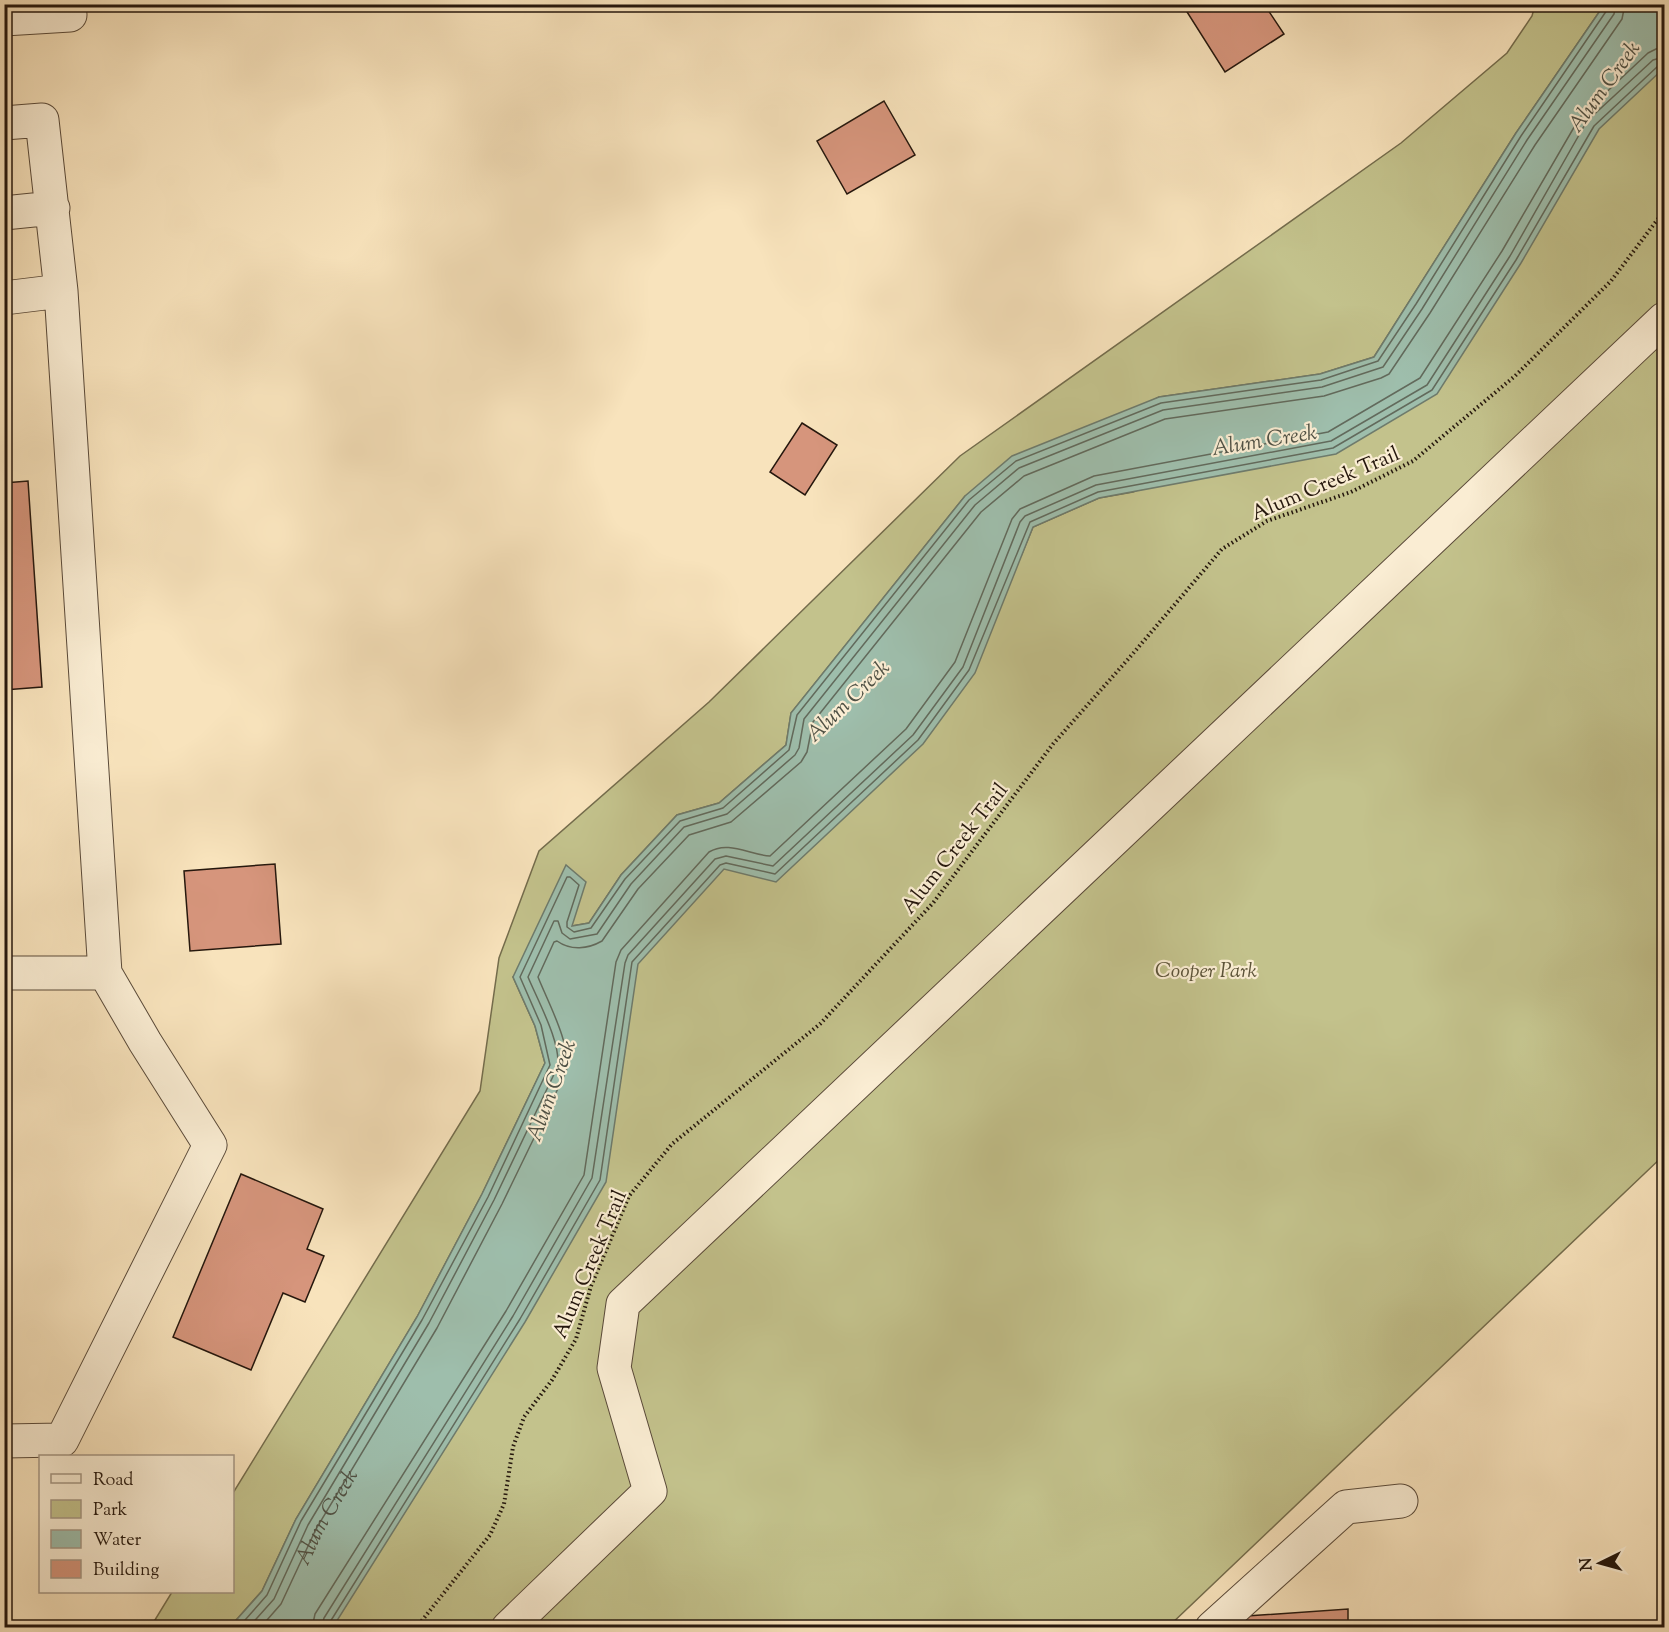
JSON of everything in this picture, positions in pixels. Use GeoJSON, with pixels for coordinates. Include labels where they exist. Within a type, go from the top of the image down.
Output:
{"type":"FeatureCollection","features":[{"type":"Feature","properties":{"kind":"lane"},"geometry":{"type":"LineString","coordinates":[[4,19],[70,15],[69,4]]}},
{"type":"Feature","properties":{"kind":"lane"},"geometry":{"type":"LineString","coordinates":[[4,123],[42,120],[61,291],[105,973],[145,1042],[210,1145],[62,1440],[4,1441]]}},
{"type":"Feature","properties":{"kind":"lane"},"geometry":{"type":"LineString","coordinates":[[4,213],[52,208]]}},
{"type":"Feature","properties":{"kind":"lane"},"geometry":{"type":"LineString","coordinates":[[4,298],[61,291]]}},
{"type":"Feature","properties":{"kind":"lane"},"geometry":{"type":"LineString","coordinates":[[508,1628],[650,1491],[614,1368],[623,1304],[1665,320]]}},
{"type":"Feature","properties":{"kind":"lane"},"geometry":{"type":"LineString","coordinates":[[4,973],[105,973]]}},
{"type":"Feature","properties":{"kind":"lane"},"geometry":{"type":"LineString","coordinates":[[1212,1628],[1346,1507],[1401,1502]]}},
{"type":"Feature","properties":{"kind":"path","name":"Alum Creek Trail"},"geometry":{"type":"LineString","coordinates":[[416,1628],[490,1535],[504,1504],[513,1447],[524,1417],[552,1380],[576,1339],[591,1286],[629,1196],[672,1144],[820,1024],[933,903],[1053,744],[1222,549],[1267,521],[1351,492],[1413,461],[1515,376],[1595,297],[1611,281],[1665,211]]}},
{"type":"Feature","properties":{"kind":"green space"},"geometry":{"type":"Polygon","coordinates":[[[1535,5],[1604,5],[1516,133],[1374,357],[1320,374],[1159,397],[965,496],[791,713],[786,745],[719,803],[677,815],[621,875],[589,923],[572,926],[513,977],[535,1026],[545,1063],[482,1194],[417,1317],[296,1519],[262,1591],[230,1627],[150,1628],[171,1593],[234,1593],[234,1491],[480,1091],[499,958],[539,851],[709,702],[960,456],[1401,143],[1507,53],[1532,16],[1535,5]]]}},
{"type":"Feature","properties":{"kind":"green space","name":"Cooper Park"},"geometry":{"type":"Polygon","coordinates":[[[1664,5],[1664,1155],[1168,1627],[275,1628],[545,1078],[713,845],[1021,556],[1033,527],[1099,498],[1133,492],[1370,394],[1664,5]]]}},
{"type":"Feature","properties":{"kind":"water","name":"Alum Creek"},"geometry":{"type":"Polygon","coordinates":[[[1604,5],[1664,5],[1664,68],[1599,129],[1521,263],[1437,394],[1336,454],[1099,498],[1033,527],[975,673],[923,744],[776,882],[724,869],[638,964],[606,1182],[525,1322],[333,1627],[230,1627],[262,1591],[296,1519],[417,1317],[482,1194],[545,1063],[535,1026],[513,977],[566,865],[586,882],[572,926],[589,923],[621,875],[677,815],[719,803],[786,745],[791,713],[965,496],[1012,456],[1159,397],[1320,374],[1374,357],[1516,133],[1604,5]]]}},
{"type":"Feature","properties":{"kind":"building"},"geometry":{"type":"Polygon","coordinates":[[[1182,4],[1264,4],[1284,34],[1225,72],[1182,4]]]}},
{"type":"Feature","properties":{"kind":"building"},"geometry":{"type":"Polygon","coordinates":[[[884,101],[915,155],[847,194],[817,141],[884,101]]]}},
{"type":"Feature","properties":{"kind":"building"},"geometry":{"type":"Polygon","coordinates":[[[802,423],[837,445],[805,495],[770,472],[802,423]]]}},
{"type":"Feature","properties":{"kind":"building"},"geometry":{"type":"Polygon","coordinates":[[[28,481],[42,687],[4,690],[4,483],[28,481]]]}},
{"type":"Feature","properties":{"kind":"building"},"geometry":{"type":"Polygon","coordinates":[[[275,864],[281,944],[190,951],[184,871],[275,864]]]}},
{"type":"Feature","properties":{"kind":"building"},"geometry":{"type":"Polygon","coordinates":[[[241,1174],[323,1209],[307,1249],[324,1256],[305,1302],[283,1293],[251,1370],[173,1337],[241,1174]]]}},
{"type":"Feature","properties":{"kind":"building"},"geometry":{"type":"Polygon","coordinates":[[[4,1523],[7,1580],[4,1580],[4,1523]]]}},
{"type":"Feature","properties":{"kind":"building"},"geometry":{"type":"Polygon","coordinates":[[[1348,1609],[1348,1628],[1232,1628],[1232,1617],[1348,1609]]]}}]}
